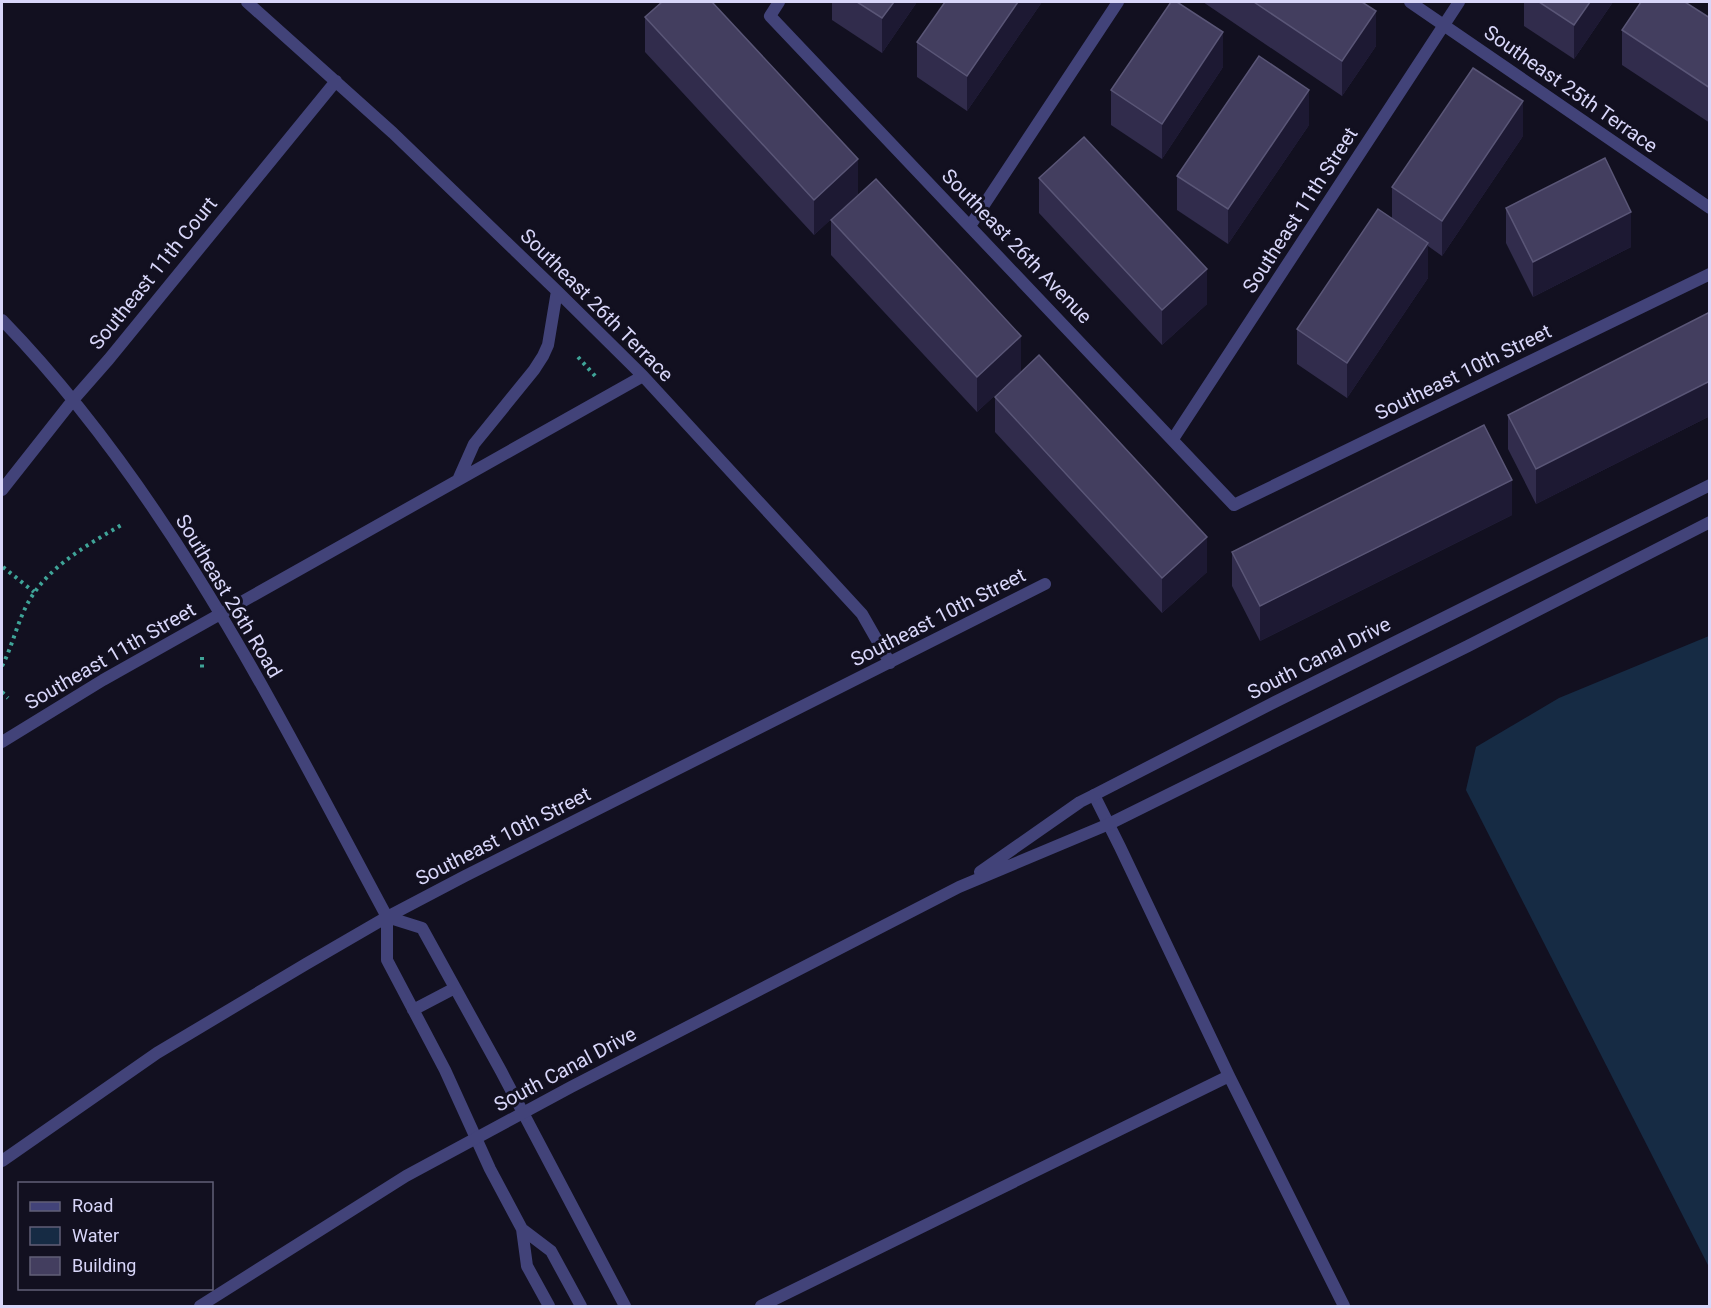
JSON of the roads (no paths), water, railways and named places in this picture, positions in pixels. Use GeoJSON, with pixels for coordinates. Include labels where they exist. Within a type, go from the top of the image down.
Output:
{"type":"FeatureCollection","features":[{"type":"Feature","properties":{"kind":"street","name":"Southeast 26th Terrace"},"geometry":{"type":"LineString","coordinates":[[247,2],[336,81],[643,376],[862,614],[890,663]]}},
{"type":"Feature","properties":{"kind":"street","name":"Southeast 26th Avenue"},"geometry":{"type":"LineString","coordinates":[[779,2],[770,16],[1234,505]]}},
{"type":"Feature","properties":{"kind":"street"},"geometry":{"type":"LineString","coordinates":[[970,226],[1118,2]]}},
{"type":"Feature","properties":{"kind":"street","name":"Southeast 25th Terrace"},"geometry":{"type":"LineString","coordinates":[[1410,2],[1710,208]]}},
{"type":"Feature","properties":{"kind":"street","name":"Southeast 11th Street"},"geometry":{"type":"LineString","coordinates":[[1173,440],[1459,2]]}},
{"type":"Feature","properties":{"kind":"street","name":"Southeast 11th Court"},"geometry":{"type":"LineString","coordinates":[[2,490],[73,400],[336,81]]}},
{"type":"Feature","properties":{"kind":"street","name":"Southeast 10th Street"},"geometry":{"type":"LineString","coordinates":[[1234,505],[1710,274]]}},
{"type":"Feature","properties":{"kind":"street"},"geometry":{"type":"LineString","coordinates":[[458,480],[474,444],[543,356],[548,345],[557,291]]}},
{"type":"Feature","properties":{"kind":"street","name":"Southeast 26th Road"},"geometry":{"type":"LineString","coordinates":[[2,321],[38,358],[73,400],[121,464],[221,614],[387,917],[387,960],[445,1070],[490,1169],[522,1229]]}},
{"type":"Feature","properties":{"kind":"street","name":"Southeast 11th Street"},"geometry":{"type":"LineString","coordinates":[[2,742],[103,680],[643,376]]}},
{"type":"Feature","properties":{"kind":"street","name":"South Canal Drive"},"geometry":{"type":"LineString","coordinates":[[959,887],[1080,802],[1710,485]]}},
{"type":"Feature","properties":{"kind":"street","name":"South Canal Drive"},"geometry":{"type":"LineString","coordinates":[[201,1306],[396,1182],[522,1114],[959,887],[1108,824],[1468,646],[1710,522]]}},
{"type":"Feature","properties":{"kind":"street","name":"Southeast 10th Street"},"geometry":{"type":"LineString","coordinates":[[2,1161],[157,1053],[387,917],[1046,584]]}},
{"type":"Feature","properties":{"kind":"street"},"geometry":{"type":"LineString","coordinates":[[1094,795],[1229,1076],[1344,1306]]}},
{"type":"Feature","properties":{"kind":"street"},"geometry":{"type":"LineString","coordinates":[[387,917],[422,928],[626,1306]]}},
{"type":"Feature","properties":{"kind":"street"},"geometry":{"type":"LineString","coordinates":[[413,1010],[455,988]]}},
{"type":"Feature","properties":{"kind":"street"},"geometry":{"type":"LineString","coordinates":[[761,1306],[1229,1076]]}},
{"type":"Feature","properties":{"kind":"street"},"geometry":{"type":"LineString","coordinates":[[522,1229],[527,1266],[549,1306]]}},
{"type":"Feature","properties":{"kind":"street"},"geometry":{"type":"LineString","coordinates":[[522,1229],[551,1251],[581,1306]]}},
{"type":"Feature","properties":{"kind":"water"},"geometry":{"type":"Polygon","coordinates":[[[1709,636],[1709,1267],[1466,790],[1476,747],[1559,698],[1709,636]]]}}]}
